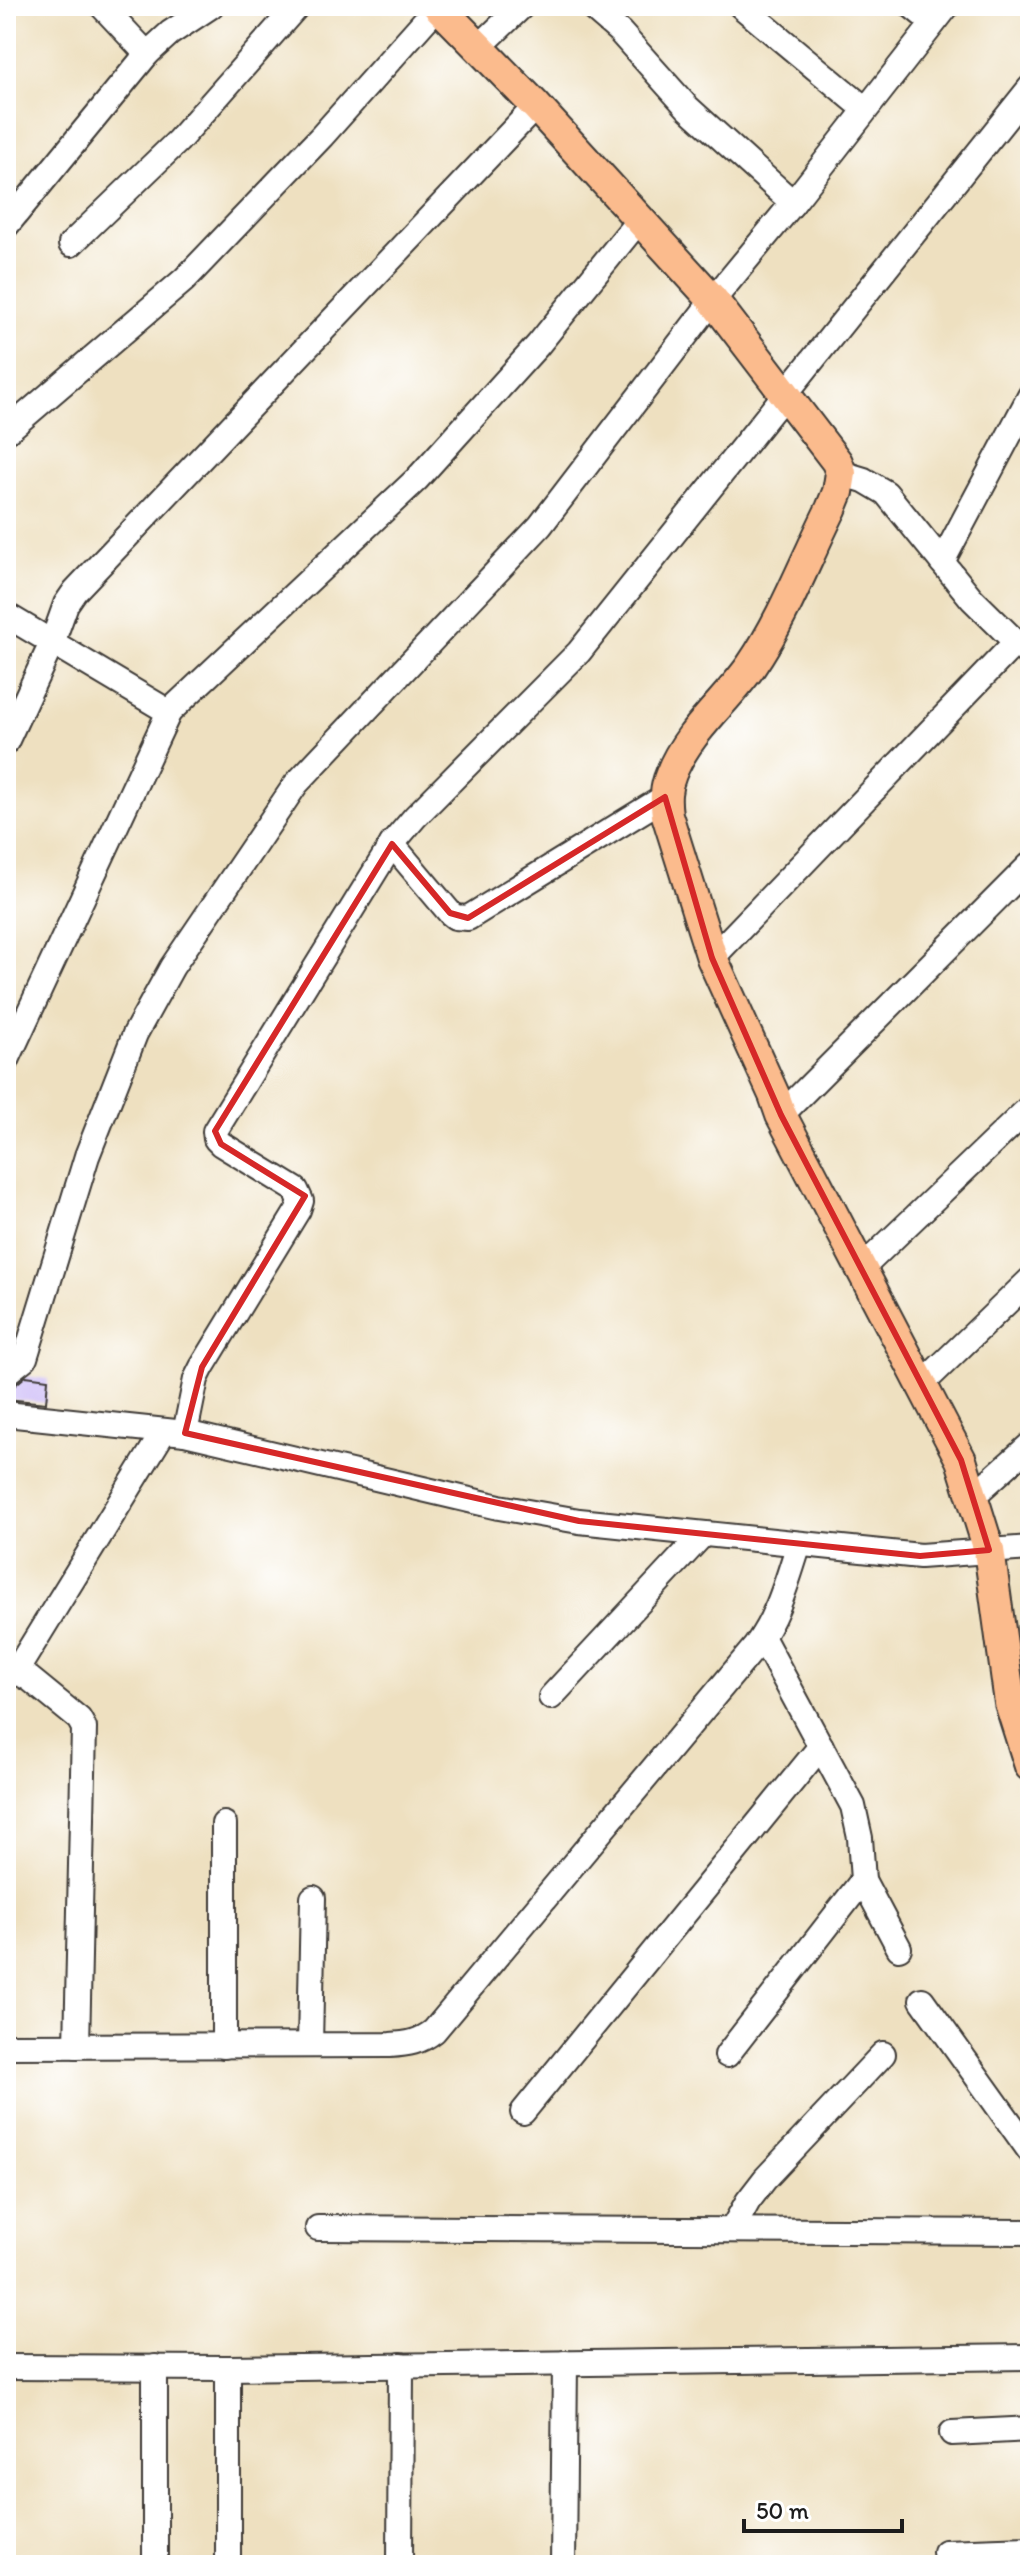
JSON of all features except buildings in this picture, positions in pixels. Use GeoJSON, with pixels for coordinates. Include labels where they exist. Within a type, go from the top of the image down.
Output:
{"type":"FeatureCollection","features":[{"type":"Feature","properties":{"kind":"main road"},"geometry":{"type":"LineString","coordinates":[[438,6],[536,106],[713,300],[830,452],[841,473],[835,500],[782,614],[750,667],[682,752],[671,774],[665,797],[667,815],[712,958],[781,1115],[961,1460],[989,1550],[1010,1703],[1030,1766]]}},
{"type":"Feature","properties":{"kind":"street"},"geometry":{"type":"LineString","coordinates":[[102,6],[147,54]]}},
{"type":"Feature","properties":{"kind":"street"},"geometry":{"type":"LineString","coordinates":[[6,225],[147,54],[170,33],[211,6]]}},
{"type":"Feature","properties":{"kind":"street"},"geometry":{"type":"LineString","coordinates":[[71,244],[178,141],[297,6]]}},
{"type":"Feature","properties":{"kind":"street"},"geometry":{"type":"LineString","coordinates":[[6,432],[184,280],[322,136],[438,6]]}},
{"type":"Feature","properties":{"kind":"street"},"geometry":{"type":"LineString","coordinates":[[479,47],[522,6]]}},
{"type":"Feature","properties":{"kind":"street"},"geometry":{"type":"LineString","coordinates":[[590,6],[620,32],[687,107],[793,203]]}},
{"type":"Feature","properties":{"kind":"street"},"geometry":{"type":"LineString","coordinates":[[741,6],[865,109]]}},
{"type":"Feature","properties":{"kind":"street"},"geometry":{"type":"LineString","coordinates":[[6,1373],[25,1358],[87,1156],[135,1034],[172,967],[296,784],[540,526],[713,300],[940,14],[912,6]]}},
{"type":"Feature","properties":{"kind":"street"},"geometry":{"type":"LineString","coordinates":[[77,2046],[84,1728],[79,1719],[30,1679],[11,1673],[174,1432],[202,1367],[298,1210],[301,1201],[296,1190],[221,1144],[216,1139],[215,1131],[392,844],[579,652],[1030,88]]}},
{"type":"Feature","properties":{"kind":"street"},"geometry":{"type":"LineString","coordinates":[[6,742],[52,643],[66,604],[75,591],[536,106]]}},
{"type":"Feature","properties":{"kind":"street"},"geometry":{"type":"LineString","coordinates":[[6,1062],[169,712],[417,479],[538,345],[639,220]]}},
{"type":"Feature","properties":{"kind":"street"},"geometry":{"type":"LineString","coordinates":[[942,562],[1030,396]]}},
{"type":"Feature","properties":{"kind":"street"},"geometry":{"type":"LineString","coordinates":[[712,958],[1023,649],[972,599],[886,493],[864,480],[841,473]]}},
{"type":"Feature","properties":{"kind":"street"},"geometry":{"type":"LineString","coordinates":[[6,615],[169,712]]}},
{"type":"Feature","properties":{"kind":"street"},"geometry":{"type":"LineString","coordinates":[[392,844],[450,913],[455,917],[468,918],[665,797]]}},
{"type":"Feature","properties":{"kind":"street"},"geometry":{"type":"LineString","coordinates":[[781,1115],[1030,865]]}},
{"type":"Feature","properties":{"kind":"street"},"geometry":{"type":"LineString","coordinates":[[861,1269],[1030,1107]]}},
{"type":"Feature","properties":{"kind":"street"},"geometry":{"type":"LineString","coordinates":[[921,1385],[1030,1280]]}},
{"type":"Feature","properties":{"kind":"street"},"geometry":{"type":"LineString","coordinates":[[6,1414],[174,1432],[499,1507],[579,1521],[920,1556],[1030,1548]]}},
{"type":"Feature","properties":{"kind":"street"},"geometry":{"type":"LineString","coordinates":[[972,1497],[1030,1445]]}},
{"type":"Feature","properties":{"kind":"street"},"geometry":{"type":"LineString","coordinates":[[551,1697],[703,1534]]}},
{"type":"Feature","properties":{"kind":"street"},"geometry":{"type":"LineString","coordinates":[[6,2046],[410,2044],[423,2039],[434,2031],[762,1637],[780,1602],[799,1544]]}},
{"type":"Feature","properties":{"kind":"street"},"geometry":{"type":"LineString","coordinates":[[762,1637],[853,1806],[860,1838],[863,1880],[899,1948]]}},
{"type":"Feature","properties":{"kind":"street"},"geometry":{"type":"LineString","coordinates":[[523,2112],[821,1746]]}},
{"type":"Feature","properties":{"kind":"street"},"geometry":{"type":"LineString","coordinates":[[224,1824],[224,2046]]}},
{"type":"Feature","properties":{"kind":"street"},"geometry":{"type":"LineString","coordinates":[[727,2055],[863,1880]]}},
{"type":"Feature","properties":{"kind":"street"},"geometry":{"type":"LineString","coordinates":[[310,2045],[313,1898]]}},
{"type":"Feature","properties":{"kind":"street"},"geometry":{"type":"LineString","coordinates":[[922,2000],[1030,2151]]}},
{"type":"Feature","properties":{"kind":"street"},"geometry":{"type":"LineString","coordinates":[[732,2230],[765,2179],[883,2054]]}},
{"type":"Feature","properties":{"kind":"street"},"geometry":{"type":"LineString","coordinates":[[318,2228],[1030,2232]]}},
{"type":"Feature","properties":{"kind":"street"},"geometry":{"type":"LineString","coordinates":[[6,2367],[228,2368],[1030,2357]]}},
{"type":"Feature","properties":{"kind":"street"},"geometry":{"type":"LineString","coordinates":[[563,2565],[565,2363]]}},
{"type":"Feature","properties":{"kind":"street"},"geometry":{"type":"LineString","coordinates":[[400,2565],[401,2365]]}},
{"type":"Feature","properties":{"kind":"street"},"geometry":{"type":"LineString","coordinates":[[155,2367],[155,2565]]}},
{"type":"Feature","properties":{"kind":"street"},"geometry":{"type":"LineString","coordinates":[[228,2368],[228,2565]]}},
{"type":"Feature","properties":{"kind":"street"},"geometry":{"type":"LineString","coordinates":[[952,2433],[1030,2429]]}},
{"type":"Feature","properties":{"kind":"street"},"geometry":{"type":"LineString","coordinates":[[945,2552],[1030,2549]]}},
{"type":"Feature","properties":{"kind":"highlighted area"},"geometry":{"type":"Polygon","coordinates":[[[665,797],[712,958],[781,1115],[961,1460],[989,1550],[920,1556],[579,1521],[185,1433],[202,1367],[305,1196],[221,1144],[215,1131],[392,844],[450,913],[468,918],[665,797]]]}}]}
